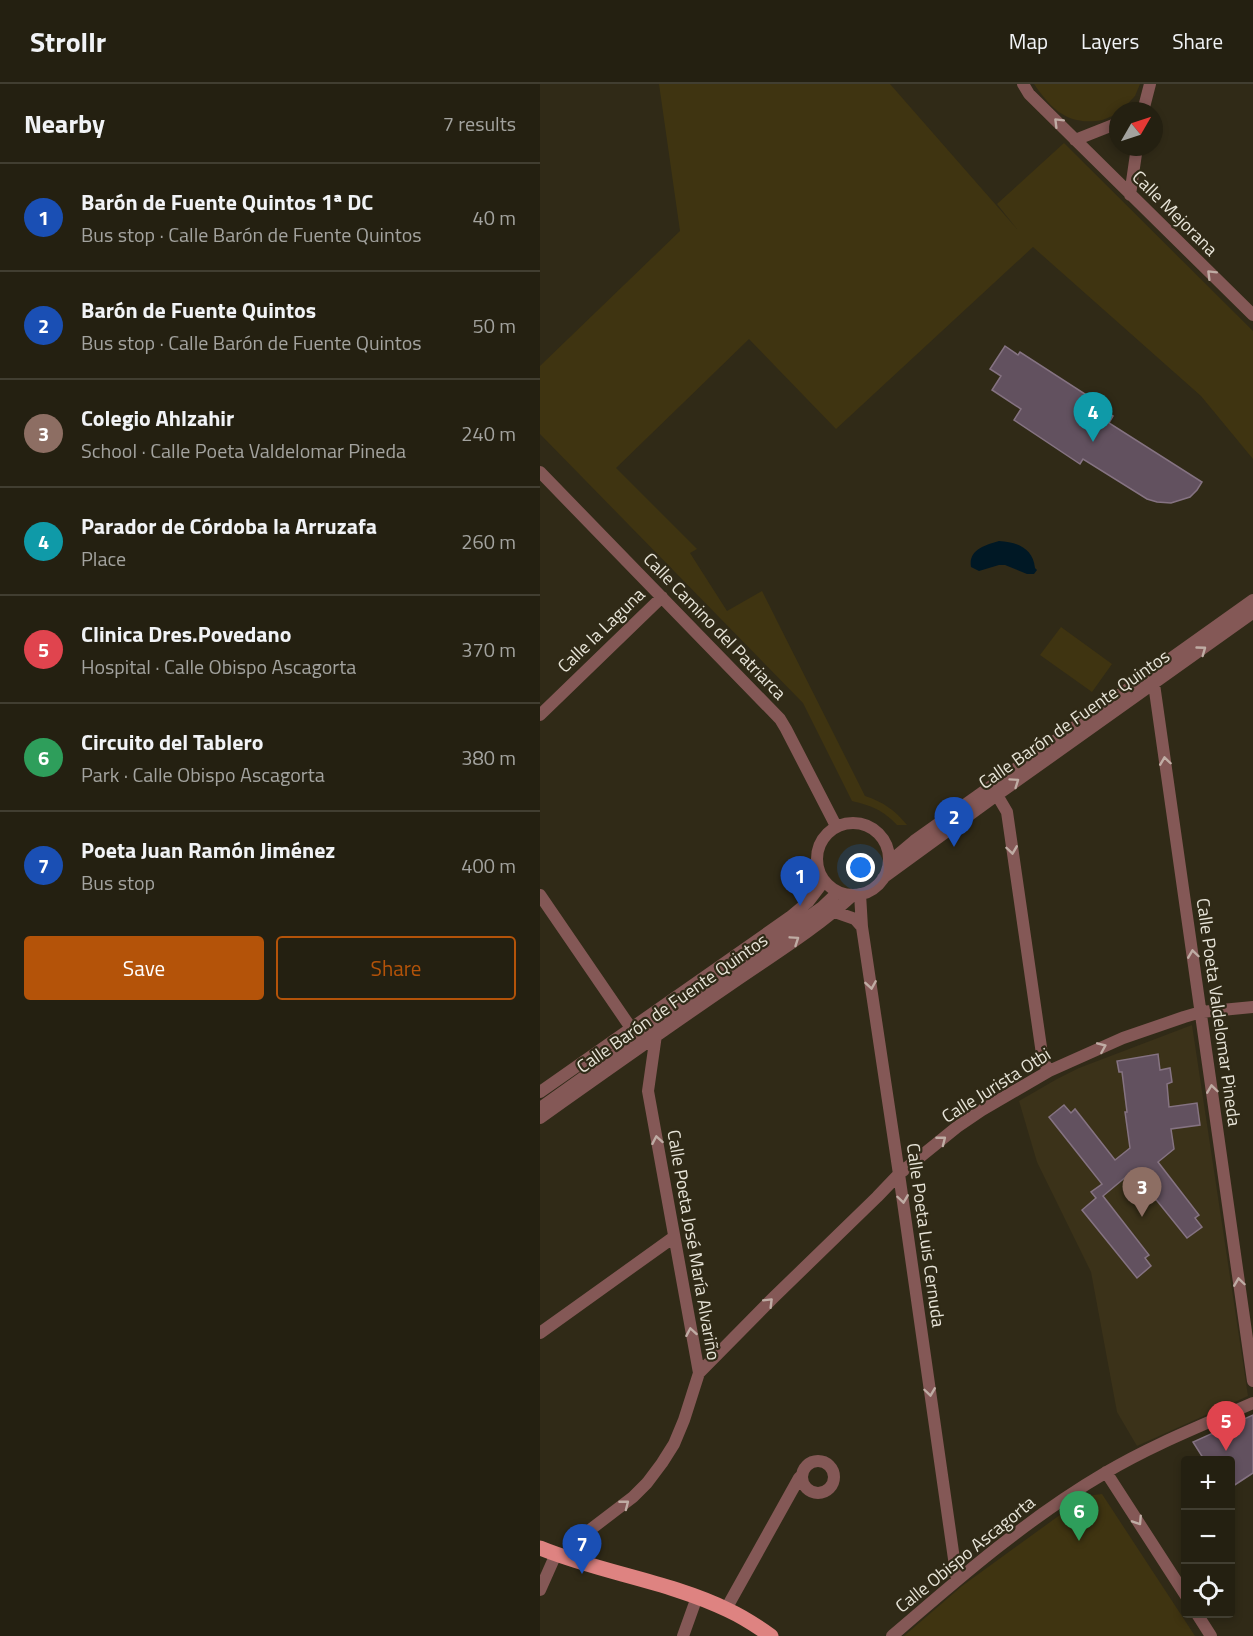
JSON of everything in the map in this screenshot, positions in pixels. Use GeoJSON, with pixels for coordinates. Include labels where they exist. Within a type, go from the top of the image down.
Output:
{"type":"FeatureCollection","features":[{"type":"Feature","properties":{"kind":"main road"},"geometry":{"type":"LineString","coordinates":[[540,1548],[696,1597],[750,1621],[771,1636]]}},
{"type":"Feature","properties":{"kind":"street","name":"Calle Mejorana"},"geometry":{"type":"LineString","coordinates":[[1023,84],[1029,94],[1253,315]]}},
{"type":"Feature","properties":{"kind":"street"},"geometry":{"type":"LineString","coordinates":[[1145,102],[1150,84]]}},
{"type":"Feature","properties":{"kind":"street"},"geometry":{"type":"LineString","coordinates":[[1075,140],[1109,127]]}},
{"type":"Feature","properties":{"kind":"street"},"geometry":{"type":"LineString","coordinates":[[1130,195],[1136,156]]}},
{"type":"Feature","properties":{"kind":"street","name":"Calle Camino del Patriarca"},"geometry":{"type":"LineString","coordinates":[[540,472],[780,719],[836,826]]}},
{"type":"Feature","properties":{"kind":"street","name":"Calle la Laguna"},"geometry":{"type":"LineString","coordinates":[[540,715],[662,597]]}},
{"type":"Feature","properties":{"kind":"street","name":"Calle Barón de Fuente Quintos"},"geometry":{"type":"LineString","coordinates":[[889,862],[914,841],[1253,600]]}},
{"type":"Feature","properties":{"kind":"street","name":"Calle Barón de Fuente Quintos"},"geometry":{"type":"LineString","coordinates":[[883,879],[1251,614],[1253,608]]}},
{"type":"Feature","properties":{"kind":"street","name":"Calle Poeta Valdelomar Pineda"},"geometry":{"type":"LineString","coordinates":[[1154,684],[1253,1381]]}},
{"type":"Feature","properties":{"kind":"street"},"geometry":{"type":"LineString","coordinates":[[998,795],[1006,812],[1044,1061],[1048,1071]]}},
{"type":"Feature","properties":{"kind":"street"},"geometry":{"type":"LineString","coordinates":[[854,823],[866,825],[884,840],[889,862],[883,879],[877,886],[856,895],[838,892],[824,881],[818,870],[816,859],[818,848],[823,837],[836,826],[854,823]]}},
{"type":"Feature","properties":{"kind":"street"},"geometry":{"type":"LineString","coordinates":[[884,840],[914,841]]}},
{"type":"Feature","properties":{"kind":"street","name":"Calle Barón de Fuente Quintos"},"geometry":{"type":"LineString","coordinates":[[540,1092],[790,916],[808,902],[824,881]]}},
{"type":"Feature","properties":{"kind":"street","name":"Calle Barón de Fuente Quintos"},"geometry":{"type":"LineString","coordinates":[[540,1108],[821,908],[838,892]]}},
{"type":"Feature","properties":{"kind":"street"},"geometry":{"type":"LineString","coordinates":[[540,895],[631,1028]]}},
{"type":"Feature","properties":{"kind":"street","name":"Calle Barón de Fuente Quintos"},"geometry":{"type":"LineString","coordinates":[[540,1118],[856,895]]}},
{"type":"Feature","properties":{"kind":"street","name":"Calle Poeta Luis Cernuda"},"geometry":{"type":"LineString","coordinates":[[856,895],[899,1174],[957,1580]]}},
{"type":"Feature","properties":{"kind":"street"},"geometry":{"type":"LineString","coordinates":[[835,912],[855,919],[862,927]]}},
{"type":"Feature","properties":{"kind":"street","name":"Calle Jurista Otbi"},"geometry":{"type":"LineString","coordinates":[[699,1373],[899,1174],[957,1127],[982,1110],[1048,1071],[1123,1038],[1201,1012],[1253,1007]]}},
{"type":"Feature","properties":{"kind":"street","name":"Calle Poeta José María Alvariño"},"geometry":{"type":"LineString","coordinates":[[571,1559],[578,1539],[633,1497],[662,1463],[674,1444],[684,1420],[699,1373],[648,1090],[656,1035]]}},
{"type":"Feature","properties":{"kind":"street"},"geometry":{"type":"LineString","coordinates":[[540,1333],[674,1237]]}},
{"type":"Feature","properties":{"kind":"street","name":"Calle Obispo Ascagorta"},"geometry":{"type":"LineString","coordinates":[[892,1636],[957,1580],[1046,1511],[1106,1472],[1163,1441],[1253,1403]]}},
{"type":"Feature","properties":{"kind":"street"},"geometry":{"type":"LineString","coordinates":[[1106,1472],[1181,1590]]}},
{"type":"Feature","properties":{"kind":"street"},"geometry":{"type":"LineString","coordinates":[[726,1609],[802,1475]]}},
{"type":"Feature","properties":{"kind":"street"},"geometry":{"type":"LineString","coordinates":[[540,1590],[556,1554]]}},
{"type":"Feature","properties":{"kind":"street"},"geometry":{"type":"LineString","coordinates":[[683,1636],[696,1597]]}},
{"type":"Feature","properties":{"kind":"street"},"geometry":{"type":"LineString","coordinates":[[1200,1618],[1211,1636]]}},
{"type":"Feature","properties":{"kind":"shaded area"},"geometry":{"type":"Polygon","coordinates":[[[659,84],[890,84],[1017,229],[997,204],[1064,143],[1253,331],[1253,459],[1201,396],[1033,247],[836,429],[749,339],[616,468],[697,549],[690,553],[727,611],[762,591],[865,796],[888,807],[907,825],[897,825],[877,809],[852,801],[803,703],[540,434],[540,366],[680,231],[659,84]]]}},
{"type":"Feature","properties":{"kind":"shaded area"},"geometry":{"type":"Polygon","coordinates":[[[1034,84],[1140,84],[1129,102],[1109,102],[1109,117],[1096,121],[1075,120],[1067,117],[1046,100],[1034,84]]]}},
{"type":"Feature","properties":{"kind":"shaded area"},"geometry":{"type":"Polygon","coordinates":[[[1061,627],[1112,664],[1092,692],[1040,655],[1061,627]]]}},
{"type":"Feature","properties":{"kind":"shaded area"},"geometry":{"type":"Polygon","coordinates":[[[1192,1025],[1248,1396],[1137,1446],[1117,1412],[1091,1272],[1037,1162],[1019,1101],[1079,1068],[1192,1025]]]}},
{"type":"Feature","properties":{"kind":"shaded area"},"geometry":{"type":"Polygon","coordinates":[[[1102,1494],[1181,1615],[1181,1618],[1195,1636],[904,1636],[962,1586],[1086,1496],[1102,1494]]]}},
{"type":"Feature","properties":{"kind":"water"},"geometry":{"type":"Polygon","coordinates":[[[999,541],[1023,547],[1034,561],[1037,570],[1034,574],[1027,574],[1005,565],[979,571],[971,567],[972,556],[975,552],[999,541]]]}},
{"type":"Feature","properties":{"kind":"building"},"geometry":{"type":"Polygon","coordinates":[[[1005,346],[1018,355],[1020,352],[1102,405],[1100,408],[1113,416],[1109,423],[1202,482],[1197,490],[1190,497],[1171,503],[1147,499],[1083,459],[1080,464],[1014,420],[1021,409],[992,390],[1001,376],[990,369],[1005,346]]]}},
{"type":"Feature","properties":{"kind":"building"},"geometry":{"type":"Polygon","coordinates":[[[1158,1054],[1160,1070],[1170,1068],[1172,1082],[1167,1084],[1169,1107],[1197,1103],[1200,1125],[1171,1129],[1174,1149],[1158,1162],[1199,1215],[1195,1218],[1202,1227],[1187,1238],[1133,1171],[1103,1196],[1149,1255],[1145,1258],[1151,1266],[1137,1278],[1082,1210],[1096,1198],[1091,1192],[1102,1184],[1049,1117],[1064,1105],[1071,1113],[1075,1109],[1115,1160],[1130,1148],[1122,1072],[1119,1072],[1117,1061],[1158,1054]]]}},
{"type":"Feature","properties":{"kind":"building"},"geometry":{"type":"Polygon","coordinates":[[[1253,1415],[1253,1473],[1235,1485],[1235,1456],[1202,1456],[1193,1442],[1253,1415]]]}},
{"type":"Feature","properties":{"kind":"place","name":"Parador de Córdoba la Arruzafa"},"geometry":{"type":"Point","coordinates":[1093,442]}},
{"type":"Feature","properties":{"kind":"place","name":"Barón de Fuente Quintos"},"geometry":{"type":"Point","coordinates":[954,847]}},
{"type":"Feature","properties":{"kind":"place","name":"Barón de Fuente Quintos 1ª DC"},"geometry":{"type":"Point","coordinates":[800,906]}},
{"type":"Feature","properties":{"kind":"place","name":"Colegio Ahlzahir"},"geometry":{"type":"Point","coordinates":[1142,1217]}},
{"type":"Feature","properties":{"kind":"place","name":"Clinica Dres.Povedano"},"geometry":{"type":"Point","coordinates":[1226,1451]}},
{"type":"Feature","properties":{"kind":"place","name":"Circuito del Tablero"},"geometry":{"type":"Point","coordinates":[1079,1541]}},
{"type":"Feature","properties":{"kind":"place","name":"Poeta Juan Ramón Jiménez"},"geometry":{"type":"Point","coordinates":[582,1574]}}]}
